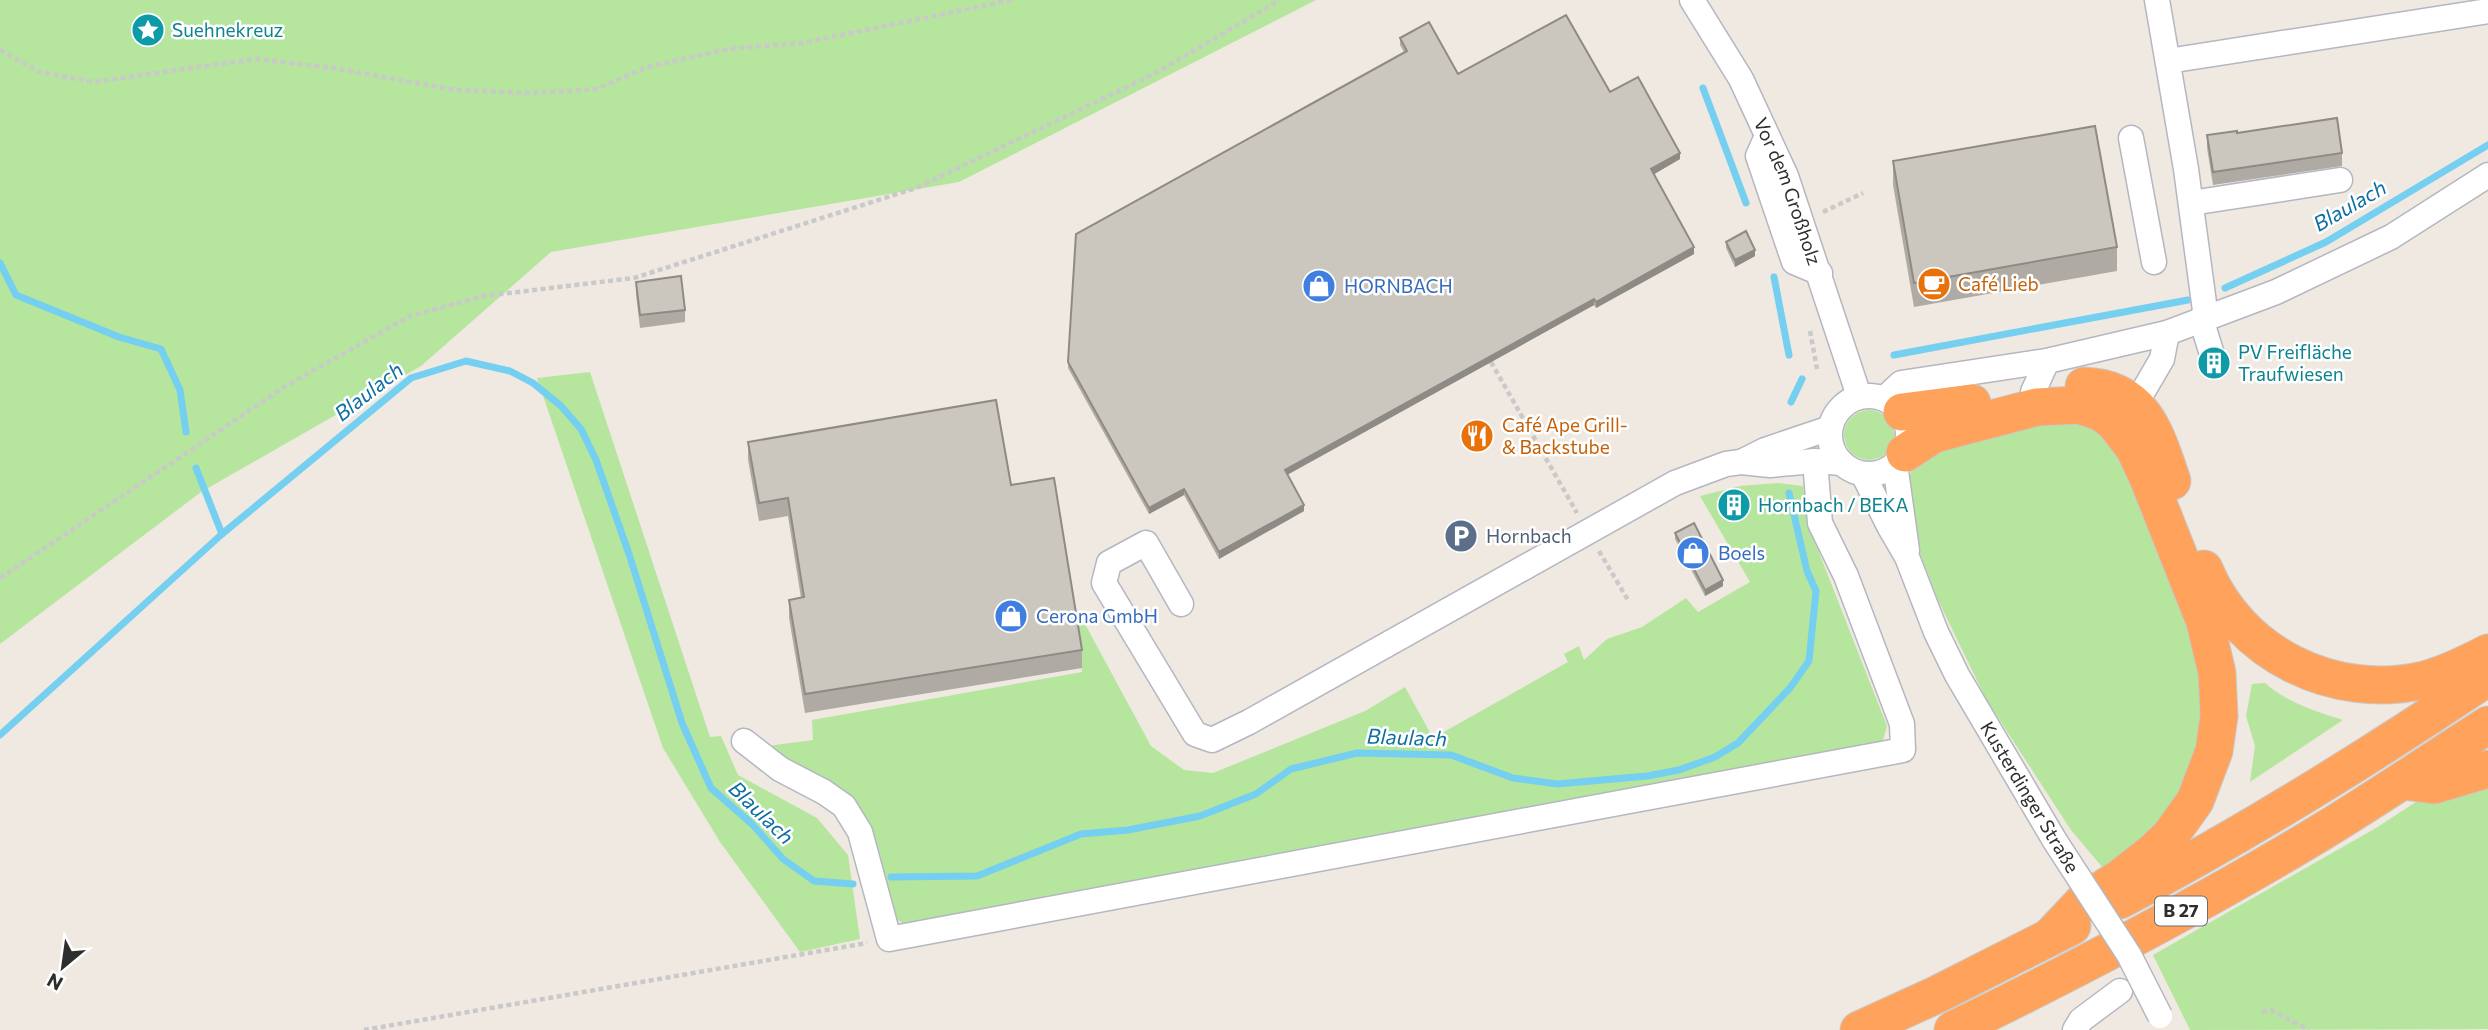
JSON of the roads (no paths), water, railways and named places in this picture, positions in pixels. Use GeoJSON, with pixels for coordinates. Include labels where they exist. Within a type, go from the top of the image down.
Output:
{"type":"FeatureCollection","features":[{"type":"Feature","properties":{"kind":"highway"},"geometry":{"type":"LineString","coordinates":[[1893,405],[1933,410],[2040,376],[2073,385],[2094,386],[2114,393],[2135,405],[2151,423],[2192,539],[2207,575],[2225,607],[2249,635],[2274,654],[2301,669],[2324,677],[2375,685],[2424,680],[2459,669],[2488,653]]}},
{"type":"Feature","properties":{"kind":"highway"},"geometry":{"type":"LineString","coordinates":[[1900,459],[1934,434],[2037,407],[2079,405],[2100,412],[2113,421],[2134,448],[2204,622],[2217,673],[2219,716],[2214,751],[2195,801],[2170,836],[2153,852],[2084,901],[2050,937]]}},
{"type":"Feature","properties":{"kind":"highway","name":"B 27"},"geometry":{"type":"LineString","coordinates":[[1859,1030],[2050,937],[2158,880],[2274,813],[2434,714],[2488,677]]}},
{"type":"Feature","properties":{"kind":"highway","name":"B 27"},"geometry":{"type":"LineString","coordinates":[[1953,1030],[2072,970],[2246,876],[2488,725]]}},
{"type":"Feature","properties":{"kind":"highway"},"geometry":{"type":"LineString","coordinates":[[2402,781],[2434,785],[2488,769]]}},
{"type":"Feature","properties":{"kind":"street","name":"Vor dem Großholz"},"geometry":{"type":"LineString","coordinates":[[1692,0],[1741,79],[1786,176],[1859,396]]}},
{"type":"Feature","properties":{"kind":"street"},"geometry":{"type":"LineString","coordinates":[[2157,0],[2191,203],[2211,351]]}},
{"type":"Feature","properties":{"kind":"street"},"geometry":{"type":"LineString","coordinates":[[2168,61],[2488,11]]}},
{"type":"Feature","properties":{"kind":"street"},"geometry":{"type":"LineString","coordinates":[[1766,136],[1758,156],[1794,262],[1820,273]]}},
{"type":"Feature","properties":{"kind":"street"},"geometry":{"type":"LineString","coordinates":[[2131,138],[2154,262]]}},
{"type":"Feature","properties":{"kind":"street"},"geometry":{"type":"LineString","coordinates":[[2040,376],[2167,333],[2204,313],[2276,292],[2391,237],[2488,175]]}},
{"type":"Feature","properties":{"kind":"street"},"geometry":{"type":"LineString","coordinates":[[2191,203],[2340,180]]}},
{"type":"Feature","properties":{"kind":"street"},"geometry":{"type":"LineString","coordinates":[[2135,405],[2162,359],[2167,333]]}},
{"type":"Feature","properties":{"kind":"street"},"geometry":{"type":"LineString","coordinates":[[1181,604],[1146,543],[1110,564],[1104,583],[1195,734],[1212,740],[1250,722],[1675,483],[1726,464],[1741,462],[1770,465],[1815,461],[1852,468],[1886,471],[1900,459],[1909,439],[1908,425],[1893,405],[1874,396],[1859,396],[1842,406],[1834,416],[1830,428],[1834,453],[1852,468]]}},
{"type":"Feature","properties":{"kind":"street"},"geometry":{"type":"LineString","coordinates":[[1741,462],[1765,450],[1830,428]]}},
{"type":"Feature","properties":{"kind":"street","name":"Kusterdinger Straße"},"geometry":{"type":"LineString","coordinates":[[1900,459],[1907,557]]}},
{"type":"Feature","properties":{"kind":"street"},"geometry":{"type":"LineString","coordinates":[[744,741],[780,769],[824,792],[844,806],[860,832],[889,939],[1903,750],[1902,724],[1846,576],[1820,523],[1815,461]]}},
{"type":"Feature","properties":{"kind":"street","name":"Kusterdinger Straße"},"geometry":{"type":"LineString","coordinates":[[1852,468],[1907,557],[1936,632],[1957,675],[2055,841],[2129,955],[2163,1023]]}},
{"type":"Feature","properties":{"kind":"street"},"geometry":{"type":"LineString","coordinates":[[2075,1030],[2081,1020],[2120,992]]}},
{"type":"Feature","properties":{"kind":"waterway"},"geometry":{"type":"LineString","coordinates":[[1703,88],[1746,203]]}},
{"type":"Feature","properties":{"kind":"waterway","name":"Blaulach"},"geometry":{"type":"LineString","coordinates":[[2225,288],[2326,242],[2488,145]]}},
{"type":"Feature","properties":{"kind":"waterway"},"geometry":{"type":"LineString","coordinates":[[0,263],[16,295],[119,337],[161,349],[180,390],[186,432]]}},
{"type":"Feature","properties":{"kind":"waterway"},"geometry":{"type":"LineString","coordinates":[[1774,277],[1789,355]]}},
{"type":"Feature","properties":{"kind":"waterway","name":"Blaulach"},"geometry":{"type":"LineString","coordinates":[[1894,355],[2188,300]]}},
{"type":"Feature","properties":{"kind":"waterway","name":"Blaulach"},"geometry":{"type":"LineString","coordinates":[[0,735],[222,534],[411,378],[466,361],[510,371],[533,383],[561,406],[581,429],[596,460],[629,554],[682,723],[711,788],[752,824],[783,859],[814,881],[853,884]]}},
{"type":"Feature","properties":{"kind":"waterway","name":"Blaulach"},"geometry":{"type":"LineString","coordinates":[[1791,402],[1802,379]]}},
{"type":"Feature","properties":{"kind":"waterway"},"geometry":{"type":"LineString","coordinates":[[196,468],[222,534]]}},
{"type":"Feature","properties":{"kind":"waterway","name":"Blaulach"},"geometry":{"type":"LineString","coordinates":[[891,877],[977,876],[1081,834],[1128,830],[1200,816],[1256,794],[1291,769],[1357,753],[1451,755],[1513,778],[1557,784],[1647,776],[1679,770],[1715,757],[1738,743],[1790,688],[1809,661],[1816,591],[1807,571],[1789,493]]}},
{"type":"Feature","properties":{"kind":"place","name":"Suehnekreuz"},"geometry":{"type":"Point","coordinates":[148,30]}},
{"type":"Feature","properties":{"kind":"place","name":"Café Lieb"},"geometry":{"type":"Point","coordinates":[1934,284]}},
{"type":"Feature","properties":{"kind":"place","name":"HORNBACH"},"geometry":{"type":"Point","coordinates":[1319,286]}},
{"type":"Feature","properties":{"kind":"place","name":"PV Freifläche Traufwiesen"},"geometry":{"type":"Point","coordinates":[2214,363]}},
{"type":"Feature","properties":{"kind":"place","name":"Café Ape Grill- & Backstube"},"geometry":{"type":"Point","coordinates":[1477,436]}},
{"type":"Feature","properties":{"kind":"place","name":"Hornbach / BEKA"},"geometry":{"type":"Point","coordinates":[1734,505]}},
{"type":"Feature","properties":{"kind":"place","name":"Hornbach"},"geometry":{"type":"Point","coordinates":[1461,536]}},
{"type":"Feature","properties":{"kind":"place","name":"Boels"},"geometry":{"type":"Point","coordinates":[1693,553]}},
{"type":"Feature","properties":{"kind":"place","name":"Cerona GmbH"},"geometry":{"type":"Point","coordinates":[1011,616]}}]}
